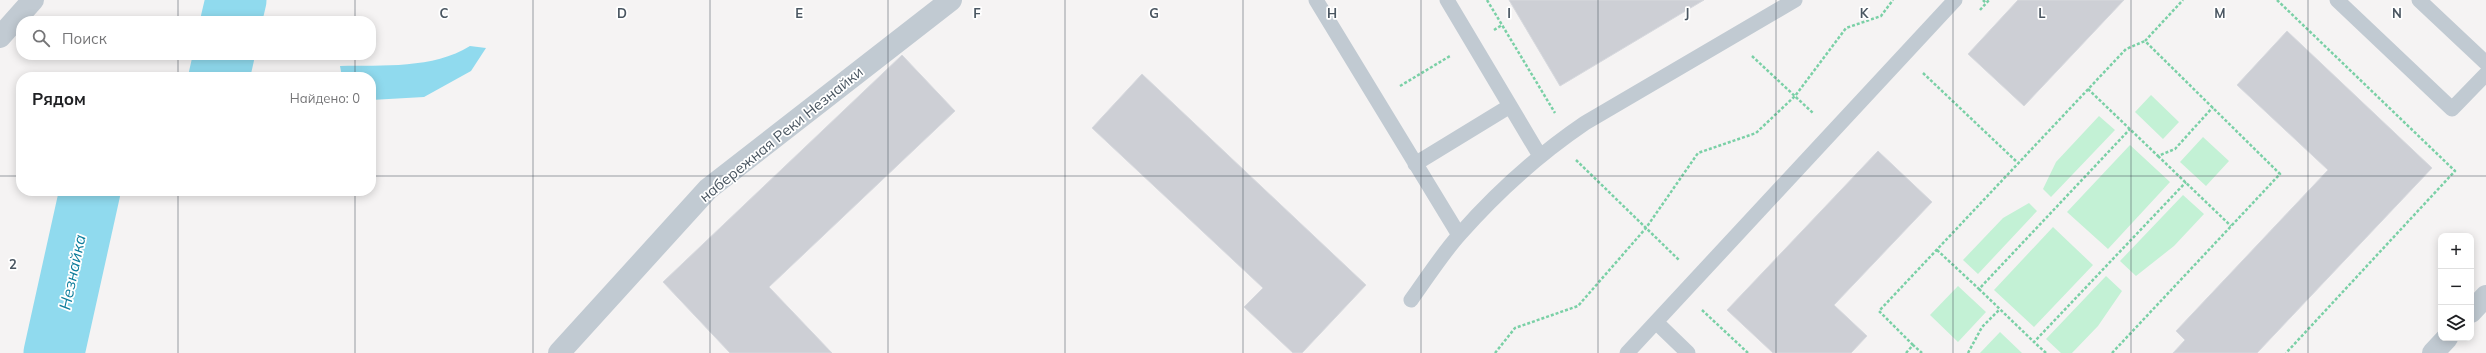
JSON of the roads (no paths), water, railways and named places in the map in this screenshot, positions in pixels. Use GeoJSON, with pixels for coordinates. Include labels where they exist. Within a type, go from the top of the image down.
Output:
{"type":"FeatureCollection","features":[{"type":"Feature","properties":{"kind":"street"},"geometry":{"type":"LineString","coordinates":[[19,16],[33,0]]}},
{"type":"Feature","properties":{"kind":"street","name":"набережная Реки Незнайки"},"geometry":{"type":"LineString","coordinates":[[559,353],[708,189],[951,0]]}},
{"type":"Feature","properties":{"kind":"street"},"geometry":{"type":"LineString","coordinates":[[0,38],[16,20]]}},
{"type":"Feature","properties":{"kind":"street"},"geometry":{"type":"LineString","coordinates":[[2474,309],[2486,296]]}},
{"type":"Feature","properties":{"kind":"street"},"geometry":{"type":"LineString","coordinates":[[2433,353],[2444,341]]}},
{"type":"Feature","properties":{"kind":"lane"},"geometry":{"type":"LineString","coordinates":[[1316,0],[1459,235]]}},
{"type":"Feature","properties":{"kind":"lane"},"geometry":{"type":"LineString","coordinates":[[1447,0],[1540,156]]}},
{"type":"Feature","properties":{"kind":"lane"},"geometry":{"type":"LineString","coordinates":[[1411,300],[1459,235],[1512,180],[1557,142],[1585,123],[1795,0]]}},
{"type":"Feature","properties":{"kind":"lane"},"geometry":{"type":"LineString","coordinates":[[1627,353],[1955,0]]}},
{"type":"Feature","properties":{"kind":"lane"},"geometry":{"type":"LineString","coordinates":[[2337,0],[2452,109],[2486,74]]}},
{"type":"Feature","properties":{"kind":"lane"},"geometry":{"type":"LineString","coordinates":[[2419,0],[2486,63]]}},
{"type":"Feature","properties":{"kind":"lane"},"geometry":{"type":"LineString","coordinates":[[1415,164],[1510,106]]}},
{"type":"Feature","properties":{"kind":"lane"},"geometry":{"type":"LineString","coordinates":[[1656,322],[1688,353]]}},
{"type":"Feature","properties":{"kind":"water"},"geometry":{"type":"Polygon","coordinates":[[[470,46],[486,48],[471,71],[424,97],[376,100],[376,72],[341,72],[340,66],[407,64],[440,59],[470,46]]]}},
{"type":"Feature","properties":{"kind":"waterway","name":"Незнайка"},"geometry":{"type":"LineString","coordinates":[[232,16],[236,0]]}},
{"type":"Feature","properties":{"kind":"waterway","name":"Незнайка"},"geometry":{"type":"LineString","coordinates":[[220,72],[223,60]]}},
{"type":"Feature","properties":{"kind":"waterway","name":"Незнайка"},"geometry":{"type":"LineString","coordinates":[[54,353],[89,196]]}}]}
